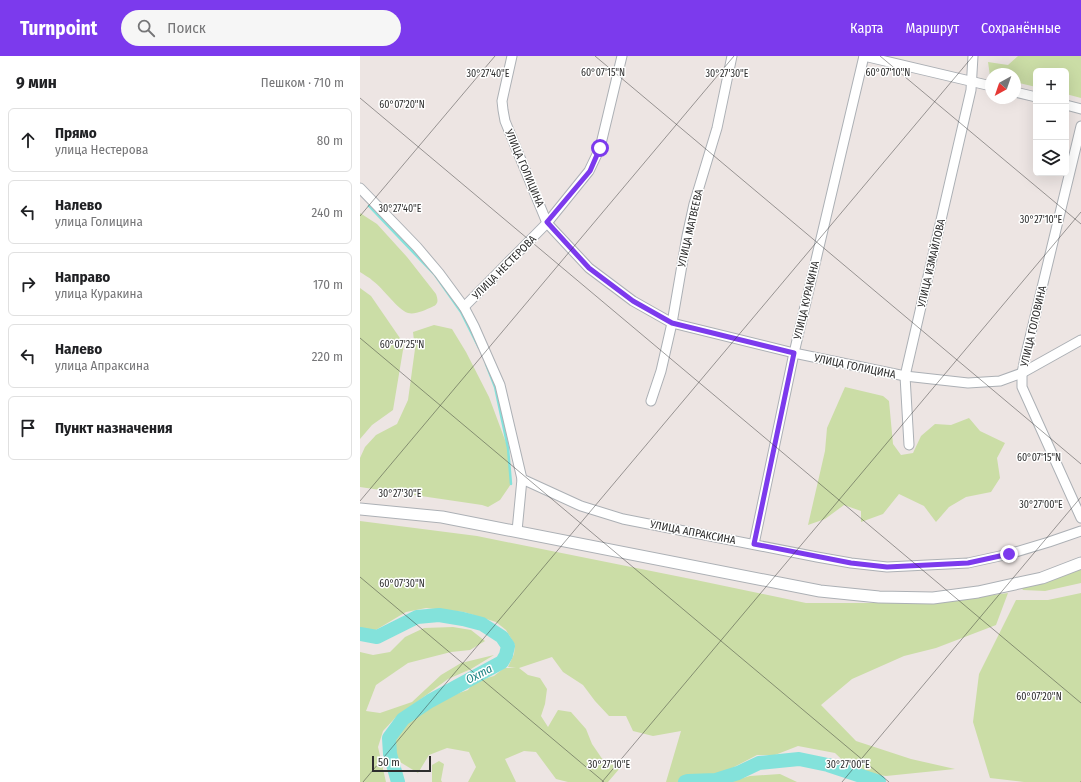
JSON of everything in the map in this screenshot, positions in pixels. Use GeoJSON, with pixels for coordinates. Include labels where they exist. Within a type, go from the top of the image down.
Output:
{"type":"FeatureCollection","features":[{"type":"Feature","properties":{"kind":"street","name":"УЛИЦА ГОЛИЦИНА"},"geometry":{"type":"LineString","coordinates":[[512,56],[502,101],[502,110],[505,121],[547,222],[589,268],[633,301],[672,323],[794,353],[905,376],[968,383],[1000,381],[1022,374],[1081,340]]}},
{"type":"Feature","properties":{"kind":"street","name":"УЛИЦА НЕСТЕРОВА"},"geometry":{"type":"LineString","coordinates":[[464,307],[547,222],[590,171],[600,148],[622,56]]}},
{"type":"Feature","properties":{"kind":"street","name":"УЛИЦА МАТВЕЕВА"},"geometry":{"type":"LineString","coordinates":[[651,401],[661,371],[672,323],[694,204],[717,128],[732,56]]}},
{"type":"Feature","properties":{"kind":"street"},"geometry":{"type":"LineString","coordinates":[[864,56],[985,84]]}},
{"type":"Feature","properties":{"kind":"street","name":"УЛИЦА КУРАКИНА"},"geometry":{"type":"LineString","coordinates":[[754,544],[794,353],[864,56]]}},
{"type":"Feature","properties":{"kind":"street","name":"УЛИЦА ИЗМАЙЛОВА"},"geometry":{"type":"LineString","coordinates":[[909,445],[905,376],[972,81],[973,56]]}},
{"type":"Feature","properties":{"kind":"street"},"geometry":{"type":"LineString","coordinates":[[1021,93],[1033,96]]}},
{"type":"Feature","properties":{"kind":"street"},"geometry":{"type":"LineString","coordinates":[[1069,106],[1081,109]]}},
{"type":"Feature","properties":{"kind":"street","name":"УЛИЦА ГОЛОВИНА"},"geometry":{"type":"LineString","coordinates":[[1081,126],[1024,358],[1022,374],[1022,387],[1081,518]]}},
{"type":"Feature","properties":{"kind":"street"},"geometry":{"type":"LineString","coordinates":[[360,188],[417,247],[439,273],[464,307],[474,326],[500,385],[522,479],[517,531]]}},
{"type":"Feature","properties":{"kind":"street","name":"УЛИЦА АПРАКСИНА"},"geometry":{"type":"LineString","coordinates":[[522,479],[581,506],[624,519],[851,563],[887,567],[968,563],[1009,554],[1081,531]]}},
{"type":"Feature","properties":{"kind":"street"},"geometry":{"type":"LineString","coordinates":[[360,509],[442,517],[820,591],[879,598],[933,598],[978,592],[1042,578],[1081,563]]}},
{"type":"Feature","properties":{"kind":"green space"},"geometry":{"type":"Polygon","coordinates":[[[1018,56],[1081,56],[1081,98],[1069,95],[1069,68],[1033,68],[1033,86],[1021,83],[1021,68],[989,68],[988,62],[1008,65],[1018,56]]]}},
{"type":"Feature","properties":{"kind":"green space"},"geometry":{"type":"Polygon","coordinates":[[[360,213],[377,224],[407,257],[436,294],[436,305],[420,312],[408,313],[400,308],[370,278],[360,272],[360,213]]]}},
{"type":"Feature","properties":{"kind":"green space"},"geometry":{"type":"Polygon","coordinates":[[[360,288],[371,296],[404,344],[393,410],[372,425],[360,439],[360,288]]]}},
{"type":"Feature","properties":{"kind":"green space"},"geometry":{"type":"Polygon","coordinates":[[[434,325],[452,329],[466,352],[489,397],[508,448],[511,484],[500,500],[488,507],[360,487],[360,458],[365,447],[376,435],[397,424],[408,400],[415,349],[413,332],[434,325]]]}},
{"type":"Feature","properties":{"kind":"green space"},"geometry":{"type":"Polygon","coordinates":[[[845,387],[883,396],[889,401],[893,444],[901,455],[913,453],[921,436],[935,424],[951,425],[969,418],[980,431],[1005,443],[997,458],[1000,478],[991,492],[966,497],[949,507],[936,522],[924,506],[899,494],[883,514],[861,522],[861,511],[844,505],[825,519],[808,525],[825,451],[827,428],[845,387]]]}},
{"type":"Feature","properties":{"kind":"green space"},"geometry":{"type":"Polygon","coordinates":[[[360,521],[477,536],[806,603],[936,603],[1008,593],[996,625],[936,648],[904,656],[852,679],[821,705],[856,741],[911,759],[955,769],[886,776],[855,772],[835,753],[798,746],[775,755],[757,755],[715,777],[687,777],[682,782],[666,782],[681,731],[653,736],[633,731],[626,716],[609,716],[583,685],[563,672],[552,657],[519,668],[528,675],[540,678],[547,689],[545,704],[541,716],[548,727],[558,710],[571,712],[586,729],[592,744],[603,760],[620,768],[608,782],[568,782],[556,779],[536,752],[524,751],[505,759],[516,782],[468,782],[476,767],[469,752],[447,748],[429,755],[418,773],[400,762],[394,749],[398,732],[410,717],[450,696],[468,690],[474,682],[494,676],[504,668],[516,668],[508,667],[514,654],[515,645],[506,630],[496,622],[464,612],[426,608],[406,612],[374,631],[360,628],[360,521]]]}},
{"type":"Feature","properties":{"kind":"green space"},"geometry":{"type":"Polygon","coordinates":[[[1081,567],[1081,583],[1045,591],[1023,590],[1021,587],[1081,567]]]}},
{"type":"Feature","properties":{"kind":"green space"},"geometry":{"type":"Polygon","coordinates":[[[1081,593],[1081,782],[1024,782],[990,778],[973,722],[979,674],[1016,600],[1048,600],[1081,593]]]}},
{"type":"Feature","properties":{"kind":"green space"},"geometry":{"type":"Polygon","coordinates":[[[453,627],[471,630],[485,641],[470,650],[451,652],[408,663],[376,685],[366,711],[380,713],[412,702],[441,675],[461,663],[494,655],[471,669],[448,679],[395,718],[383,731],[378,747],[386,782],[360,782],[360,652],[373,655],[390,652],[405,637],[424,628],[453,627]]]}},
{"type":"Feature","properties":{"kind":"green space"},"geometry":{"type":"Polygon","coordinates":[[[439,761],[444,764],[441,780],[442,782],[432,782],[432,765],[439,761]]]}},
{"type":"Feature","properties":{"kind":"green space"},"geometry":{"type":"Polygon","coordinates":[[[780,774],[797,782],[729,782],[750,776],[780,774]]]}},
{"type":"Feature","properties":{"kind":"waterway"},"geometry":{"type":"LineString","coordinates":[[369,206],[435,275],[461,312],[479,348]]}},
{"type":"Feature","properties":{"kind":"waterway"},"geometry":{"type":"LineString","coordinates":[[486,364],[495,387],[508,448],[511,484]]}},
{"type":"Feature","properties":{"kind":"waterway","name":"Охта"},"geometry":{"type":"LineString","coordinates":[[360,634],[377,637],[417,617],[439,615],[482,624],[502,637],[508,646],[506,655],[502,662],[430,701],[403,719],[389,738],[390,754],[398,782]]}},
{"type":"Feature","properties":{"kind":"waterway","name":"Охта"},"geometry":{"type":"LineString","coordinates":[[685,782],[716,780],[738,773],[759,763],[799,759],[828,765],[879,782]]}},
{"type":"Feature","properties":{"kind":"route"},"geometry":{"type":"LineString","coordinates":[[600,148],[590,171],[547,222],[589,268],[633,301],[672,323],[794,353],[754,544],[851,563],[887,567],[968,563],[1009,554]]}}]}
